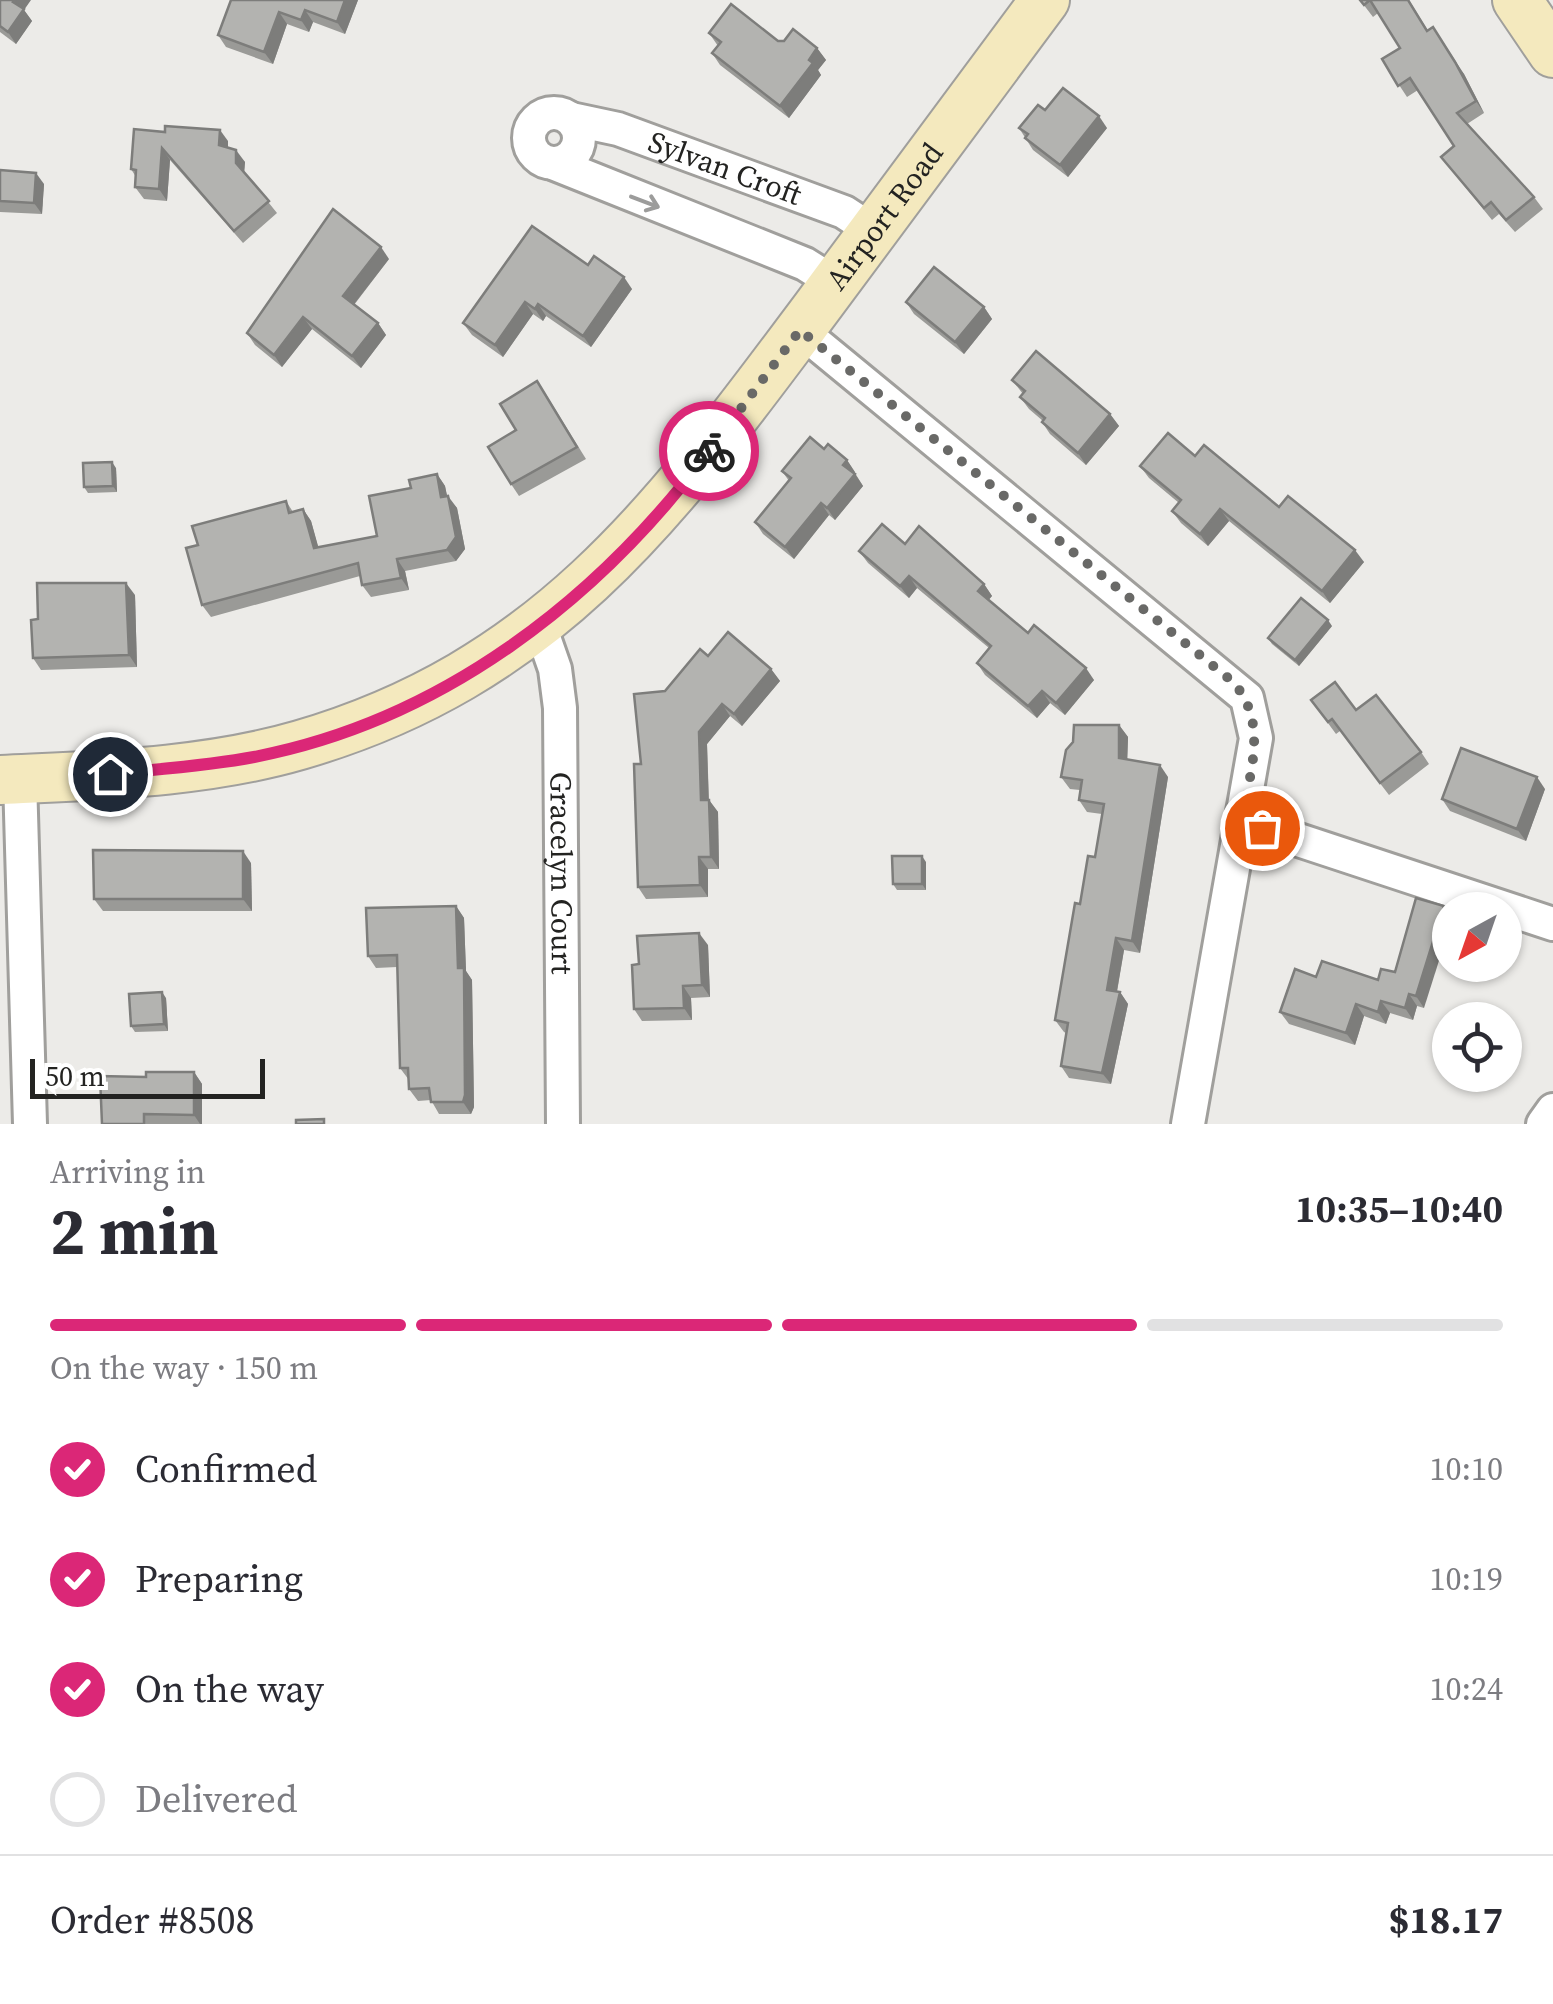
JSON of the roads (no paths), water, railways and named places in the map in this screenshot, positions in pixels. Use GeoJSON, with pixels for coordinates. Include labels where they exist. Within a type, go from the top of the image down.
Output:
{"type":"FeatureCollection","features":[{"type":"Feature","properties":{"kind":"street","name":"Airport Road"},"geometry":{"type":"LineString","coordinates":[[10,780],[207,764],[302,744],[436,692],[540,626],[637,536],[703,460],[1045,0]]}},
{"type":"Feature","properties":{"kind":"street"},"geometry":{"type":"LineString","coordinates":[[1516,0],[1553,53]]}},
{"type":"Feature","properties":{"kind":"street","name":"Sylvan Croft"},"geometry":{"type":"LineString","coordinates":[[835,283],[805,264],[546,162],[531,150],[529,130],[534,121],[552,112],[618,129],[844,212],[874,232]]}},
{"type":"Feature","properties":{"kind":"street"},"geometry":{"type":"LineString","coordinates":[[800,330],[1240,690],[1254,716],[1256,738],[1188,1124]]}},
{"type":"Feature","properties":{"kind":"street","name":"Gracelyn Court"},"geometry":{"type":"LineString","coordinates":[[540,626],[555,669],[560,708],[564,1124]]}},
{"type":"Feature","properties":{"kind":"street"},"geometry":{"type":"LineString","coordinates":[[10,780],[30,1124]]}},
{"type":"Feature","properties":{"kind":"street"},"geometry":{"type":"LineString","coordinates":[[1241,822],[1553,924]]}},
{"type":"Feature","properties":{"kind":"street"},"geometry":{"type":"LineString","coordinates":[[1543,1124],[1553,1110]]}}]}
